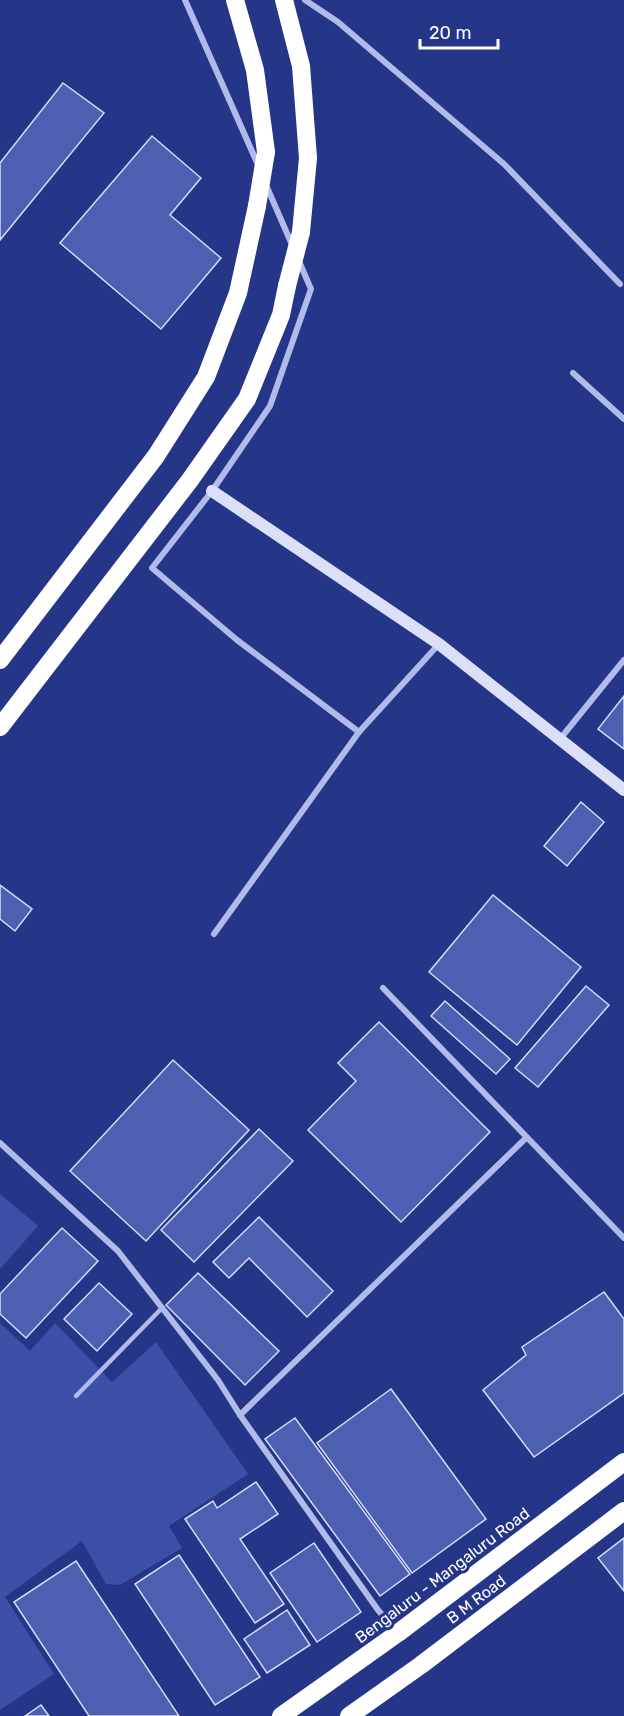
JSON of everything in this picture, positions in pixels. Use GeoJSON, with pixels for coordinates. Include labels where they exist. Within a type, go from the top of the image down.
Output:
{"type":"FeatureCollection","features":[{"type":"Feature","properties":{"kind":"highway"},"geometry":{"type":"LineString","coordinates":[[0,660],[156,456],[206,378],[238,293],[266,152],[255,70],[235,0]]}},
{"type":"Feature","properties":{"kind":"highway"},"geometry":{"type":"LineString","coordinates":[[0,727],[190,480],[247,399],[281,315],[301,232],[308,158],[302,66],[285,5]]}},
{"type":"Feature","properties":{"kind":"highway","name":"Bengaluru - Mangaluru Road"},"geometry":{"type":"LineString","coordinates":[[281,1716],[398,1634],[624,1462]]}},
{"type":"Feature","properties":{"kind":"highway","name":"B M Road"},"geometry":{"type":"LineString","coordinates":[[349,1716],[421,1665],[624,1511]]}},
{"type":"Feature","properties":{"kind":"street"},"geometry":{"type":"LineString","coordinates":[[185,0],[311,289],[270,406],[212,491],[152,568],[237,640],[359,732]]}},
{"type":"Feature","properties":{"kind":"street"},"geometry":{"type":"LineString","coordinates":[[305,0],[338,22],[504,164],[620,284]]}},
{"type":"Feature","properties":{"kind":"street"},"geometry":{"type":"LineString","coordinates":[[573,373],[624,419]]}},
{"type":"Feature","properties":{"kind":"street"},"geometry":{"type":"LineString","coordinates":[[212,491],[439,644],[624,790]]}},
{"type":"Feature","properties":{"kind":"street"},"geometry":{"type":"LineString","coordinates":[[214,934],[359,732],[439,644]]}},
{"type":"Feature","properties":{"kind":"street"},"geometry":{"type":"LineString","coordinates":[[560,739],[624,660]]}},
{"type":"Feature","properties":{"kind":"street"},"geometry":{"type":"LineString","coordinates":[[382,988],[624,1238]]}},
{"type":"Feature","properties":{"kind":"street"},"geometry":{"type":"LineString","coordinates":[[240,1415],[526,1138]]}},
{"type":"Feature","properties":{"kind":"street"},"geometry":{"type":"LineString","coordinates":[[0,1143],[118,1251],[218,1380],[240,1415],[378,1610],[398,1634]]}},
{"type":"Feature","properties":{"kind":"lane"},"geometry":{"type":"LineString","coordinates":[[76,1396],[161,1309]]}},
{"type":"Feature","properties":{"kind":"shaded area"},"geometry":{"type":"Polygon","coordinates":[[[0,1194],[38,1226],[0,1269],[0,1194]]]}},
{"type":"Feature","properties":{"kind":"shaded area"},"geometry":{"type":"Polygon","coordinates":[[[0,1323],[30,1351],[55,1323],[112,1382],[156,1342],[248,1474],[169,1526],[182,1548],[120,1585],[106,1584],[82,1541],[5,1597],[54,1674],[0,1710],[0,1323]]]}},
{"type":"Feature","properties":{"kind":"building"},"geometry":{"type":"Polygon","coordinates":[[[63,83],[104,113],[0,240],[0,163],[63,83]]]}},
{"type":"Feature","properties":{"kind":"building"},"geometry":{"type":"Polygon","coordinates":[[[152,136],[201,178],[170,215],[221,258],[161,329],[60,243],[152,136]]]}},
{"type":"Feature","properties":{"kind":"building"},"geometry":{"type":"Polygon","coordinates":[[[624,696],[624,749],[598,729],[624,696]]]}},
{"type":"Feature","properties":{"kind":"building"},"geometry":{"type":"Polygon","coordinates":[[[581,802],[604,822],[567,866],[544,846],[581,802]]]}},
{"type":"Feature","properties":{"kind":"building"},"geometry":{"type":"Polygon","coordinates":[[[0,885],[32,909],[15,931],[0,919],[0,885]]]}},
{"type":"Feature","properties":{"kind":"building"},"geometry":{"type":"Polygon","coordinates":[[[493,895],[581,967],[517,1045],[429,972],[493,895]]]}},
{"type":"Feature","properties":{"kind":"building"},"geometry":{"type":"Polygon","coordinates":[[[586,986],[609,1005],[538,1087],[515,1068],[586,986]]]}},
{"type":"Feature","properties":{"kind":"building"},"geometry":{"type":"Polygon","coordinates":[[[445,1001],[510,1059],[496,1074],[431,1016],[445,1001]]]}},
{"type":"Feature","properties":{"kind":"building"},"geometry":{"type":"Polygon","coordinates":[[[379,1022],[490,1132],[401,1222],[308,1130],[356,1081],[338,1063],[379,1022]]]}},
{"type":"Feature","properties":{"kind":"building"},"geometry":{"type":"Polygon","coordinates":[[[173,1060],[249,1130],[146,1241],[70,1171],[173,1060]]]}},
{"type":"Feature","properties":{"kind":"building"},"geometry":{"type":"Polygon","coordinates":[[[259,1129],[293,1161],[194,1262],[161,1230],[259,1129]]]}},
{"type":"Feature","properties":{"kind":"building"},"geometry":{"type":"Polygon","coordinates":[[[259,1217],[333,1291],[307,1317],[249,1258],[229,1278],[213,1262],[259,1217]]]}},
{"type":"Feature","properties":{"kind":"building"},"geometry":{"type":"Polygon","coordinates":[[[62,1228],[98,1261],[26,1338],[0,1314],[0,1294],[62,1228]]]}},
{"type":"Feature","properties":{"kind":"building"},"geometry":{"type":"Polygon","coordinates":[[[198,1273],[279,1351],[245,1385],[166,1305],[198,1273]]]}},
{"type":"Feature","properties":{"kind":"building"},"geometry":{"type":"Polygon","coordinates":[[[99,1283],[132,1314],[97,1351],[64,1319],[99,1283]]]}},
{"type":"Feature","properties":{"kind":"building"},"geometry":{"type":"Polygon","coordinates":[[[604,1292],[624,1319],[624,1393],[534,1457],[483,1390],[526,1355],[522,1347],[604,1292]]]}},
{"type":"Feature","properties":{"kind":"building"},"geometry":{"type":"Polygon","coordinates":[[[391,1389],[486,1519],[412,1573],[317,1443],[391,1389]]]}},
{"type":"Feature","properties":{"kind":"building"},"geometry":{"type":"Polygon","coordinates":[[[295,1418],[410,1574],[380,1596],[265,1439],[295,1418]]]}},
{"type":"Feature","properties":{"kind":"building"},"geometry":{"type":"Polygon","coordinates":[[[256,1482],[278,1514],[240,1539],[284,1604],[255,1623],[185,1519],[213,1501],[217,1508],[256,1482]]]}},
{"type":"Feature","properties":{"kind":"building"},"geometry":{"type":"Polygon","coordinates":[[[624,1538],[624,1591],[598,1558],[624,1538]]]}},
{"type":"Feature","properties":{"kind":"building"},"geometry":{"type":"Polygon","coordinates":[[[314,1543],[361,1612],[317,1642],[270,1573],[314,1543]]]}},
{"type":"Feature","properties":{"kind":"building"},"geometry":{"type":"Polygon","coordinates":[[[179,1555],[260,1677],[215,1705],[135,1584],[179,1555]]]}},
{"type":"Feature","properties":{"kind":"building"},"geometry":{"type":"Polygon","coordinates":[[[76,1561],[179,1716],[89,1716],[14,1602],[76,1561]]]}},
{"type":"Feature","properties":{"kind":"building"},"geometry":{"type":"Polygon","coordinates":[[[287,1610],[310,1645],[267,1673],[244,1639],[287,1610]]]}},
{"type":"Feature","properties":{"kind":"building"},"geometry":{"type":"Polygon","coordinates":[[[41,1705],[49,1716],[25,1716],[41,1705]]]}}]}
